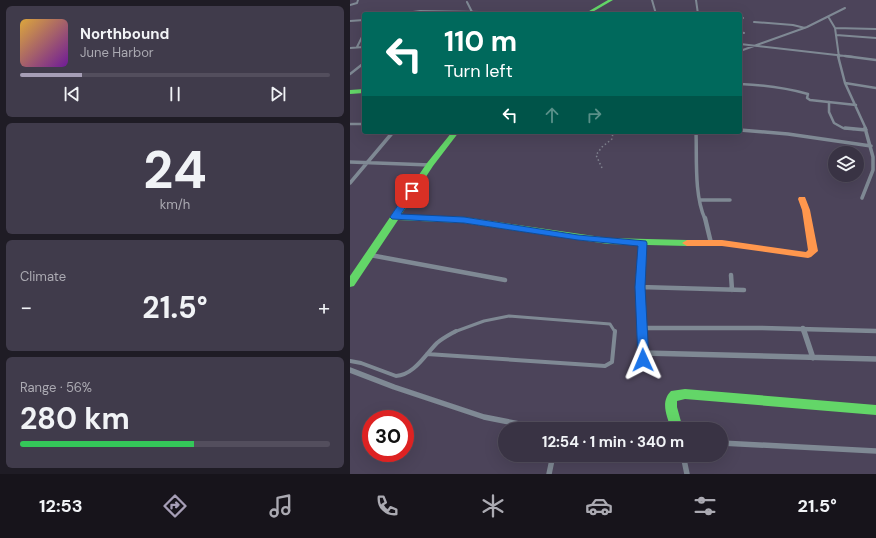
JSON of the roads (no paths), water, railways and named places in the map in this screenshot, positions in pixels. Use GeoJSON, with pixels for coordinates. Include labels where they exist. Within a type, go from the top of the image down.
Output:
{"type":"FeatureCollection","features":[{"type":"Feature","properties":{"kind":"street"},"geometry":{"type":"LineString","coordinates":[[350,5],[357,3],[358,0]]}},
{"type":"Feature","properties":{"kind":"street"},"geometry":{"type":"LineString","coordinates":[[590,12],[611,0]]}},
{"type":"Feature","properties":{"kind":"street"},"geometry":{"type":"LineString","coordinates":[[652,0],[655,12]]}},
{"type":"Feature","properties":{"kind":"street"},"geometry":{"type":"LineString","coordinates":[[696,0],[698,12]]}},
{"type":"Feature","properties":{"kind":"street"},"geometry":{"type":"LineString","coordinates":[[466,2],[472,12]]}},
{"type":"Feature","properties":{"kind":"street"},"geometry":{"type":"LineString","coordinates":[[742,50],[805,28],[829,18],[845,8]]}},
{"type":"Feature","properties":{"kind":"street"},"geometry":{"type":"LineString","coordinates":[[413,12],[472,12]]}},
{"type":"Feature","properties":{"kind":"street"},"geometry":{"type":"LineString","coordinates":[[829,18],[835,28],[838,55],[845,82],[856,105],[871,146],[873,170],[862,198]]}},
{"type":"Feature","properties":{"kind":"street"},"geometry":{"type":"LineString","coordinates":[[350,21],[362,20]]}},
{"type":"Feature","properties":{"kind":"street"},"geometry":{"type":"LineString","coordinates":[[754,22],[793,25],[805,28]]}},
{"type":"Feature","properties":{"kind":"street"},"geometry":{"type":"LineString","coordinates":[[835,28],[876,29]]}},
{"type":"Feature","properties":{"kind":"street"},"geometry":{"type":"LineString","coordinates":[[836,35],[876,38]]}},
{"type":"Feature","properties":{"kind":"street"},"geometry":{"type":"LineString","coordinates":[[357,47],[362,37]]}},
{"type":"Feature","properties":{"kind":"street"},"geometry":{"type":"LineString","coordinates":[[742,44],[876,60]]}},
{"type":"Feature","properties":{"kind":"street"},"geometry":{"type":"LineString","coordinates":[[350,48],[362,46]]}},
{"type":"Feature","properties":{"kind":"street"},"geometry":{"type":"LineString","coordinates":[[350,74],[362,65]]}},
{"type":"Feature","properties":{"kind":"street"},"geometry":{"type":"LineString","coordinates":[[845,82],[876,88]]}},
{"type":"Feature","properties":{"kind":"street"},"geometry":{"type":"LineString","coordinates":[[742,84],[770,86],[808,94],[808,99],[856,105]]}},
{"type":"Feature","properties":{"kind":"street"},"geometry":{"type":"LineString","coordinates":[[350,92],[362,91]]}},
{"type":"Feature","properties":{"kind":"street"},"geometry":{"type":"LineString","coordinates":[[829,102],[830,120],[834,125],[866,130]]}},
{"type":"Feature","properties":{"kind":"street"},"geometry":{"type":"LineString","coordinates":[[350,124],[362,124]]}},
{"type":"Feature","properties":{"kind":"street"},"geometry":{"type":"LineString","coordinates":[[742,130],[788,134],[871,146]]}},
{"type":"Feature","properties":{"kind":"street"},"geometry":{"type":"LineString","coordinates":[[350,183],[391,134]]}},
{"type":"Feature","properties":{"kind":"street"},"geometry":{"type":"LineString","coordinates":[[350,284],[430,165],[454,134]]}},
{"type":"Feature","properties":{"kind":"street"},"geometry":{"type":"LineString","coordinates":[[696,134],[700,200],[702,214],[707,222],[711,243]]}},
{"type":"Feature","properties":{"kind":"street"},"geometry":{"type":"LineString","coordinates":[[350,162],[430,165]]}},
{"type":"Feature","properties":{"kind":"street"},"geometry":{"type":"LineString","coordinates":[[395,217],[464,220],[578,238],[642,243],[711,243],[811,254],[808,223],[802,199]]}},
{"type":"Feature","properties":{"kind":"street"},"geometry":{"type":"LineString","coordinates":[[700,200],[730,200]]}},
{"type":"Feature","properties":{"kind":"street"},"geometry":{"type":"LineString","coordinates":[[642,243],[640,287],[643,328],[643,360]]}},
{"type":"Feature","properties":{"kind":"street"},"geometry":{"type":"LineString","coordinates":[[369,254],[505,280]]}},
{"type":"Feature","properties":{"kind":"street"},"geometry":{"type":"LineString","coordinates":[[731,275],[732,290]]}},
{"type":"Feature","properties":{"kind":"street"},"geometry":{"type":"LineString","coordinates":[[640,287],[744,290]]}},
{"type":"Feature","properties":{"kind":"street"},"geometry":{"type":"LineString","coordinates":[[643,328],[803,328],[876,330]]}},
{"type":"Feature","properties":{"kind":"street"},"geometry":{"type":"LineString","coordinates":[[803,328],[813,358]]}},
{"type":"Feature","properties":{"kind":"street"},"geometry":{"type":"LineString","coordinates":[[643,353],[876,359]]}},
{"type":"Feature","properties":{"kind":"street"},"geometry":{"type":"LineString","coordinates":[[350,370],[394,387],[484,417],[509,422]]}},
{"type":"Feature","properties":{"kind":"street"},"geometry":{"type":"LineString","coordinates":[[675,422],[671,406],[671,399],[675,395],[685,394],[876,410]]}},
{"type":"Feature","properties":{"kind":"street"},"geometry":{"type":"LineString","coordinates":[[728,443],[876,451]]}},
{"type":"Feature","properties":{"kind":"street"},"geometry":{"type":"LineString","coordinates":[[549,474],[552,462]]}},
{"type":"Feature","properties":{"kind":"street"},"geometry":{"type":"LineString","coordinates":[[684,462],[687,474]]}},
{"type":"Feature","properties":{"kind":"lane"},"geometry":{"type":"LineString","coordinates":[[350,361],[361,363],[396,376],[402,376],[407,374],[427,354],[443,339],[460,329],[499,317],[508,316],[610,324],[615,331],[612,362],[605,366],[427,354]]}}]}
